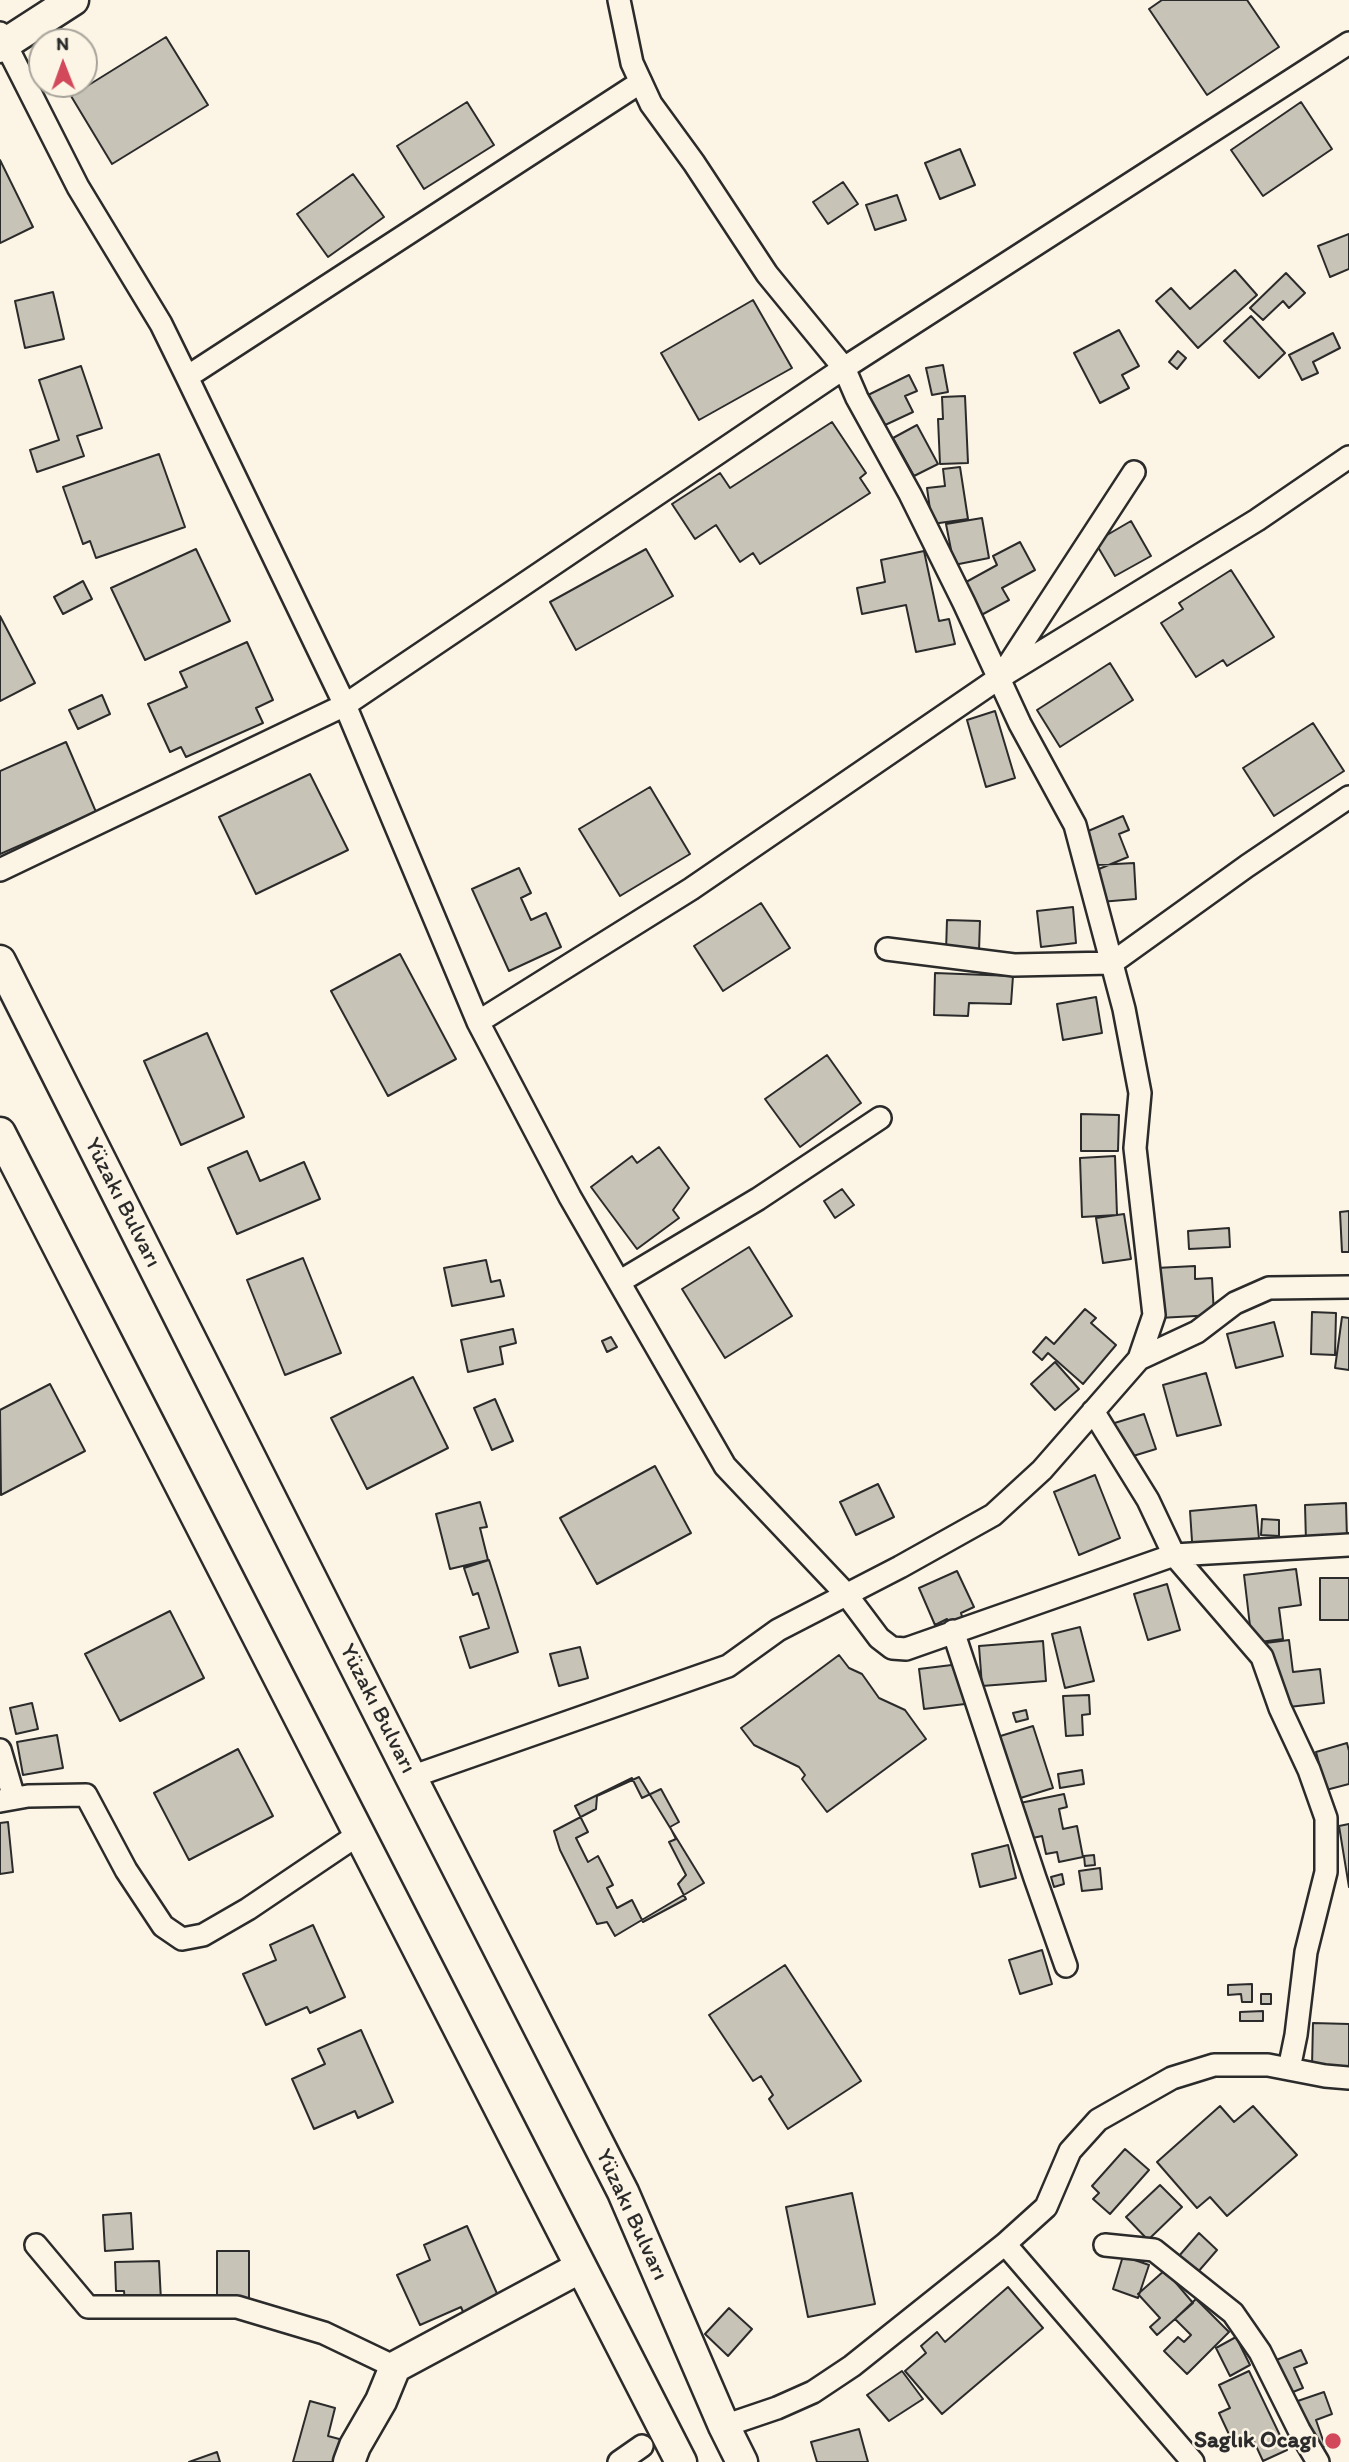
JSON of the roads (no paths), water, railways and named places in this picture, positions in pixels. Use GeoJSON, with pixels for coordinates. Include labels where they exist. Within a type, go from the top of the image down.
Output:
{"type":"FeatureCollection","features":[{"type":"Feature","properties":{"kind":"main road"},"geometry":{"type":"LineString","coordinates":[[2,41],[73,0]]}},
{"type":"Feature","properties":{"kind":"main road","name":"Yüzakı Bulvarı"},"geometry":{"type":"LineString","coordinates":[[0,961],[411,1777],[624,2192],[742,2462]]}},
{"type":"Feature","properties":{"kind":"main road"},"geometry":{"type":"LineString","coordinates":[[0,1133],[681,2462]]}},
{"type":"Feature","properties":{"kind":"main road"},"geometry":{"type":"LineString","coordinates":[[349,2462],[355,2446],[381,2401],[395,2367],[581,2267]]}},
{"type":"Feature","properties":{"kind":"street"},"geometry":{"type":"LineString","coordinates":[[411,1777],[728,1666],[778,1630],[993,1515],[1042,1470],[1139,1359],[1154,1315],[1135,1148],[1140,1093],[1124,1009],[1075,825],[1020,724],[910,494],[857,398],[844,368],[767,274],[694,163],[650,104],[632,63],[619,0]]}},
{"type":"Feature","properties":{"kind":"street"},"geometry":{"type":"LineString","coordinates":[[2,41],[78,187],[160,324],[187,377],[345,705],[478,1021],[570,1197],[725,1466],[846,1594],[879,1638],[892,1648],[906,1649],[1174,1555],[1349,1545]]}},
{"type":"Feature","properties":{"kind":"street"},"geometry":{"type":"LineString","coordinates":[[0,870],[345,705],[844,368],[1349,43]]}},
{"type":"Feature","properties":{"kind":"street"},"geometry":{"type":"LineString","coordinates":[[187,377],[641,82]]}},
{"type":"Feature","properties":{"kind":"street"},"geometry":{"type":"LineString","coordinates":[[478,1021],[691,889],[999,678],[1257,520],[1349,457]]}},
{"type":"Feature","properties":{"kind":"street"},"geometry":{"type":"LineString","coordinates":[[999,678],[1133,472]]}},
{"type":"Feature","properties":{"kind":"street"},"geometry":{"type":"LineString","coordinates":[[887,949],[1013,965],[1112,963],[1349,797]]}},
{"type":"Feature","properties":{"kind":"street"},"geometry":{"type":"LineString","coordinates":[[619,1282],[758,1199],[880,1118]]}},
{"type":"Feature","properties":{"kind":"street"},"geometry":{"type":"LineString","coordinates":[[1139,1359],[1197,1332],[1235,1303],[1269,1288],[1349,1287]]}},
{"type":"Feature","properties":{"kind":"street"},"geometry":{"type":"LineString","coordinates":[[1093,1411],[1148,1500],[1174,1555],[1262,1657],[1280,1708],[1309,1770],[1326,1818],[1326,1871],[1306,1952],[1289,2069]]}},
{"type":"Feature","properties":{"kind":"street"},"geometry":{"type":"LineString","coordinates":[[953,1631],[1066,1966]]}},
{"type":"Feature","properties":{"kind":"street"},"geometry":{"type":"LineString","coordinates":[[0,1750],[7,1799],[86,1795],[127,1870],[163,1926],[182,1939],[204,1935],[248,1909],[359,1834]]}},
{"type":"Feature","properties":{"kind":"street"},"geometry":{"type":"LineString","coordinates":[[724,2426],[813,2392],[852,2366],[1005,2244],[1046,2207],[1070,2151],[1098,2120],[1172,2078],[1214,2065],[1268,2066],[1349,2078]]}},
{"type":"Feature","properties":{"kind":"street"},"geometry":{"type":"LineString","coordinates":[[1005,2244],[1193,2462]]}},
{"type":"Feature","properties":{"kind":"street"},"geometry":{"type":"LineString","coordinates":[[36,2245],[88,2306],[237,2307],[324,2333],[395,2367]]}},
{"type":"Feature","properties":{"kind":"street"},"geometry":{"type":"LineString","coordinates":[[1105,2245],[1154,2250],[1233,2313],[1260,2352],[1318,2462]]}},
{"type":"Feature","properties":{"kind":"street"},"geometry":{"type":"LineString","coordinates":[[619,2462],[642,2446]]}},
{"type":"Feature","properties":{"kind":"place","name":"Saglık Ocagı"},"geometry":{"type":"Point","coordinates":[1333,2441]}}]}
